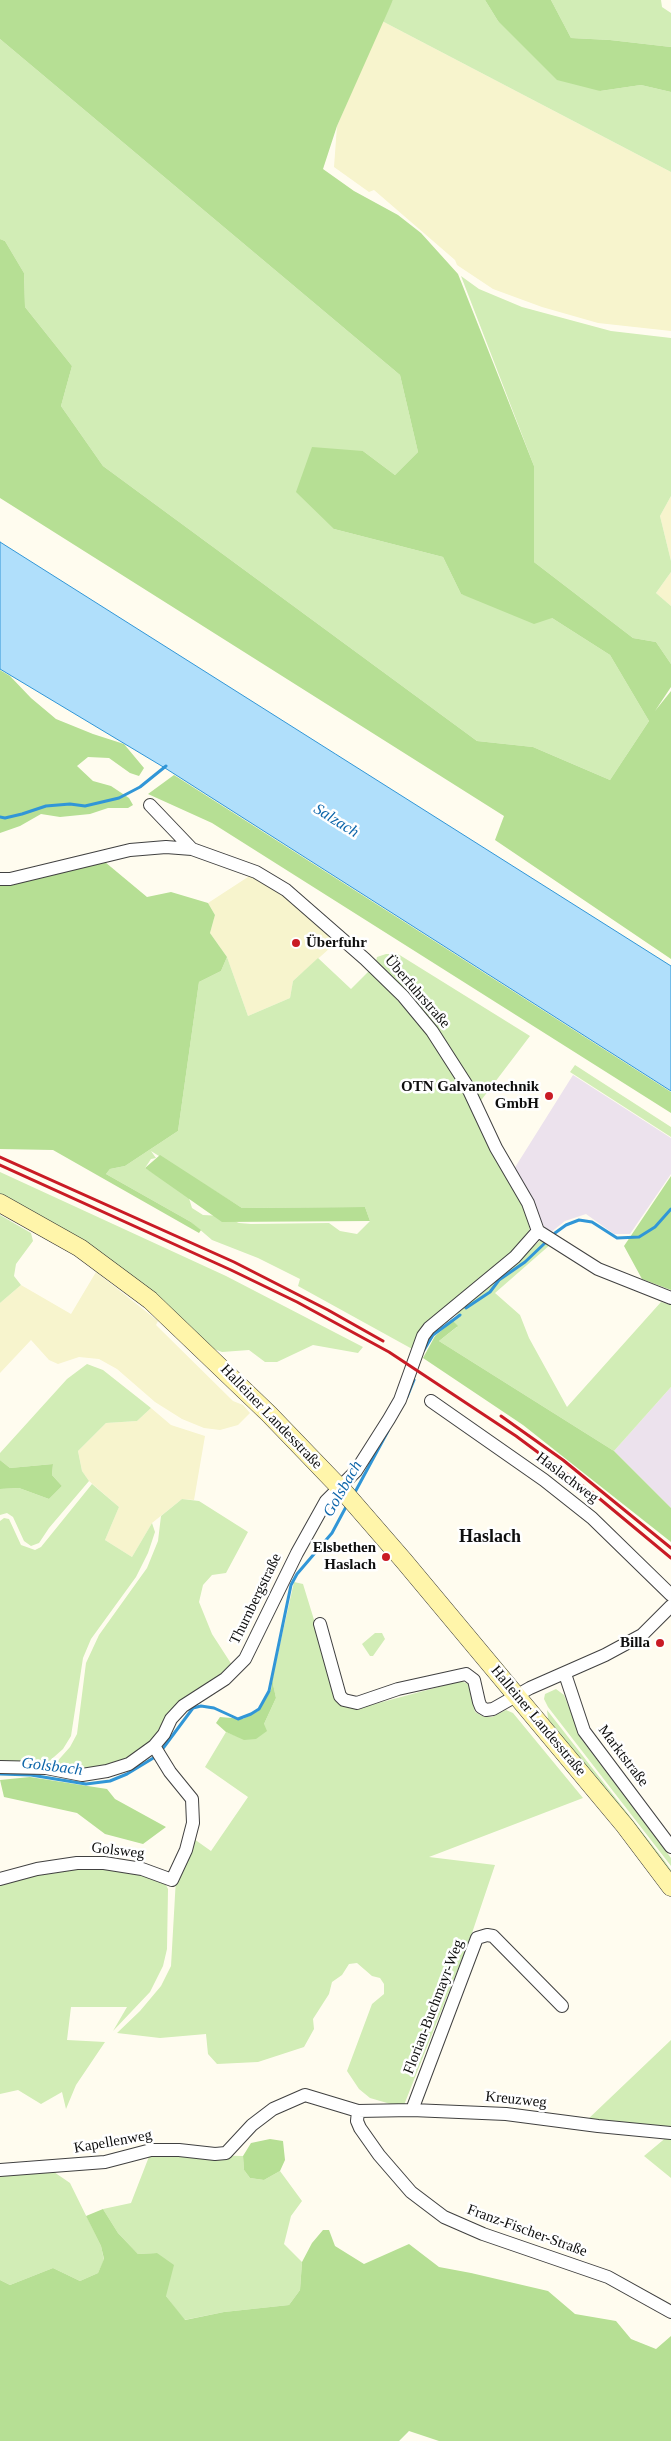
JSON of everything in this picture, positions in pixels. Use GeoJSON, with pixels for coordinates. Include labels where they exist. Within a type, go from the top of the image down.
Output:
{"type":"FeatureCollection","features":[{"type":"Feature","properties":{"kind":"main road","name":"Halleiner Landesstraße"},"geometry":{"type":"LineString","coordinates":[[0,1203],[80,1248],[150,1300],[224,1368],[347,1495],[518,1695],[625,1826],[671,1887]]}},
{"type":"Feature","properties":{"kind":"street","name":"Überfuhrstraße"},"geometry":{"type":"LineString","coordinates":[[150,805],[192,849]]}},
{"type":"Feature","properties":{"kind":"street","name":"Überfuhrstraße"},"geometry":{"type":"LineString","coordinates":[[0,879],[10,879],[130,850],[166,846],[192,849],[256,872],[286,890],[366,959],[403,996],[432,1031],[466,1084],[496,1148],[528,1203],[538,1231]]}},
{"type":"Feature","properties":{"kind":"street"},"geometry":{"type":"LineString","coordinates":[[347,1495],[392,1413],[426,1332],[515,1257],[538,1231],[598,1269],[671,1298]]}},
{"type":"Feature","properties":{"kind":"street","name":"Haslachweg"},"geometry":{"type":"LineString","coordinates":[[431,1401],[544,1480],[592,1518],[671,1595]]}},
{"type":"Feature","properties":{"kind":"street","name":"Thurnbergstraße"},"geometry":{"type":"LineString","coordinates":[[0,1767],[46,1768],[82,1775],[107,1772],[129,1764],[154,1746],[183,1706],[225,1679],[245,1659],[297,1554],[326,1501],[347,1495]]}},
{"type":"Feature","properties":{"kind":"street"},"geometry":{"type":"LineString","coordinates":[[320,1624],[340,1696],[344,1700],[351,1703],[466,1674],[474,1680],[479,1702],[486,1710],[493,1709],[518,1695],[605,1656],[642,1635],[671,1606]]}},
{"type":"Feature","properties":{"kind":"street","name":"Marktstraße"},"geometry":{"type":"LineString","coordinates":[[564,1674],[584,1731],[671,1847]]}},
{"type":"Feature","properties":{"kind":"street","name":"Golsweg"},"geometry":{"type":"LineString","coordinates":[[0,1880],[37,1869],[77,1863],[104,1863],[142,1869],[172,1880],[186,1850],[193,1822],[192,1799],[170,1772],[154,1746]]}},
{"type":"Feature","properties":{"kind":"street","name":"Florian-Buchmayr-Weg"},"geometry":{"type":"LineString","coordinates":[[412,2110],[477,1938],[487,1935],[493,1936],[562,2006]]}},
{"type":"Feature","properties":{"kind":"street","name":"Kapellenweg"},"geometry":{"type":"LineString","coordinates":[[0,2170],[105,2162],[151,2150],[226,2153],[252,2125],[273,2109],[305,2094],[358,2111]]}},
{"type":"Feature","properties":{"kind":"street","name":"Kreuzweg"},"geometry":{"type":"LineString","coordinates":[[358,2111],[412,2110],[506,2114],[671,2133]]}},
{"type":"Feature","properties":{"kind":"street","name":"Franz-Fischer-Straße"},"geometry":{"type":"LineString","coordinates":[[358,2111],[357,2121],[360,2128],[380,2155],[412,2192],[444,2218],[483,2234],[608,2276],[671,2312]]}},
{"type":"Feature","properties":{"kind":"shaded area"},"geometry":{"type":"Polygon","coordinates":[[[382,21],[671,172],[671,331],[598,323],[542,307],[493,289],[457,265],[455,260],[374,190],[369,192],[334,167],[337,126],[382,21]]]}},
{"type":"Feature","properties":{"kind":"shaded area"},"geometry":{"type":"Polygon","coordinates":[[[671,496],[671,561],[660,516],[671,496]]]}},
{"type":"Feature","properties":{"kind":"shaded area"},"geometry":{"type":"Polygon","coordinates":[[[671,572],[671,606],[656,593],[671,572]]]}},
{"type":"Feature","properties":{"kind":"shaded area"},"geometry":{"type":"Polygon","coordinates":[[[251,875],[298,903],[339,940],[293,981],[290,998],[248,1016],[227,957],[210,933],[215,915],[208,903],[251,875]]]}},
{"type":"Feature","properties":{"kind":"shaded area"},"geometry":{"type":"Polygon","coordinates":[[[573,1075],[671,1138],[671,1174],[630,1234],[614,1234],[586,1214],[565,1221],[550,1233],[543,1225],[514,1169],[573,1075]]]}},
{"type":"Feature","properties":{"kind":"shaded area"},"geometry":{"type":"Polygon","coordinates":[[[96,1272],[158,1321],[156,1325],[233,1401],[243,1405],[250,1413],[238,1425],[220,1430],[204,1428],[182,1419],[155,1402],[117,1369],[99,1359],[79,1357],[58,1364],[49,1360],[31,1340],[0,1373],[0,1303],[21,1285],[71,1314],[96,1272]]]}},
{"type":"Feature","properties":{"kind":"shaded area"},"geometry":{"type":"Polygon","coordinates":[[[671,1387],[671,1508],[614,1451],[671,1387]]]}},
{"type":"Feature","properties":{"kind":"shaded area"},"geometry":{"type":"Polygon","coordinates":[[[151,1408],[171,1425],[205,1436],[194,1500],[182,1499],[152,1523],[132,1557],[105,1540],[119,1507],[89,1481],[82,1471],[78,1451],[106,1423],[137,1421],[151,1408]]]}},
{"type":"Feature","properties":{"kind":"green space"},"geometry":{"type":"Polygon","coordinates":[[[0,0],[393,0],[337,126],[323,169],[354,191],[398,215],[421,233],[458,274],[534,466],[534,562],[633,638],[656,642],[671,664],[671,687],[655,711],[671,691],[671,959],[495,840],[504,816],[0,498],[0,239],[5,241],[24,273],[25,307],[72,366],[61,406],[103,466],[477,741],[533,747],[610,780],[649,721],[610,655],[552,618],[534,624],[461,594],[443,557],[334,529],[296,492],[312,447],[363,451],[395,475],[418,452],[400,375],[0,39],[0,0]]]}},
{"type":"Feature","properties":{"kind":"green space"},"geometry":{"type":"Polygon","coordinates":[[[393,0],[485,0],[498,21],[600,91],[641,85],[671,92],[671,172],[382,21],[393,0]]]}},
{"type":"Feature","properties":{"kind":"green space"},"geometry":{"type":"Polygon","coordinates":[[[485,0],[551,0],[571,38],[610,40],[671,47],[671,92],[641,85],[600,91],[557,80],[498,21],[485,0]]]}},
{"type":"Feature","properties":{"kind":"green space"},"geometry":{"type":"Polygon","coordinates":[[[551,0],[661,0],[662,7],[671,13],[671,47],[610,40],[571,38],[551,0]]]}},
{"type":"Feature","properties":{"kind":"green space"},"geometry":{"type":"Polygon","coordinates":[[[0,39],[400,375],[418,452],[395,475],[363,451],[334,529],[443,557],[461,594],[552,618],[610,655],[649,721],[610,780],[533,747],[477,741],[103,466],[61,406],[72,366],[25,307],[24,273],[5,241],[0,239],[0,39]]]}},
{"type":"Feature","properties":{"kind":"green space"},"geometry":{"type":"Polygon","coordinates":[[[461,276],[479,289],[522,307],[611,331],[671,338],[671,496],[660,516],[671,561],[671,572],[656,593],[671,606],[671,664],[656,642],[633,638],[534,562],[534,466],[461,276]]]}},
{"type":"Feature","properties":{"kind":"green space"},"geometry":{"type":"Polygon","coordinates":[[[0,670],[10,676],[31,698],[56,719],[124,744],[144,768],[139,776],[130,773],[109,758],[88,757],[77,766],[93,781],[111,786],[129,798],[133,805],[128,808],[108,808],[90,814],[60,817],[41,814],[20,826],[0,833],[0,670]]]}},
{"type":"Feature","properties":{"kind":"green space"},"geometry":{"type":"Polygon","coordinates":[[[174,775],[671,1092],[671,1113],[212,823],[148,794],[174,775]]]}},
{"type":"Feature","properties":{"kind":"green space"},"geometry":{"type":"Polygon","coordinates":[[[105,862],[147,897],[171,892],[208,903],[215,915],[210,933],[227,957],[221,971],[199,982],[178,1131],[125,1166],[110,1169],[106,1174],[191,1222],[201,1230],[199,1233],[53,1150],[0,1149],[0,882],[105,862]]]}},
{"type":"Feature","properties":{"kind":"green space"},"geometry":{"type":"Polygon","coordinates":[[[386,954],[398,954],[530,1036],[479,1103],[400,987],[376,961],[377,957],[386,954]]]}},
{"type":"Feature","properties":{"kind":"green space"},"geometry":{"type":"Polygon","coordinates":[[[227,957],[248,1016],[290,998],[293,981],[318,958],[351,989],[371,969],[441,1051],[525,1208],[531,1225],[524,1243],[414,1350],[298,1286],[300,1279],[258,1258],[212,1240],[191,1222],[106,1174],[110,1169],[125,1166],[178,1131],[199,982],[221,971],[227,957]],[[151,1151],[156,1158],[151,1159],[145,1168],[188,1195],[192,1208],[203,1215],[222,1216],[239,1223],[251,1224],[329,1223],[340,1231],[357,1234],[370,1221],[365,1207],[242,1208],[151,1151]]]}},
{"type":"Feature","properties":{"kind":"green space"},"geometry":{"type":"Polygon","coordinates":[[[575,1065],[671,1127],[671,1137],[570,1072],[575,1065]]]}},
{"type":"Feature","properties":{"kind":"green space"},"geometry":{"type":"Polygon","coordinates":[[[160,1155],[242,1208],[365,1207],[370,1221],[222,1222],[145,1168],[160,1155]]]}},
{"type":"Feature","properties":{"kind":"green space"},"geometry":{"type":"Polygon","coordinates":[[[0,1172],[226,1276],[363,1347],[358,1353],[313,1345],[277,1362],[265,1362],[249,1350],[222,1352],[214,1349],[184,1321],[0,1195],[0,1172]]]}},
{"type":"Feature","properties":{"kind":"green space"},"geometry":{"type":"Polygon","coordinates":[[[671,1176],[671,1290],[642,1279],[624,1246],[671,1176]]]}},
{"type":"Feature","properties":{"kind":"green space"},"geometry":{"type":"Polygon","coordinates":[[[0,1215],[31,1233],[33,1241],[16,1264],[14,1276],[21,1285],[0,1303],[0,1215]]]}},
{"type":"Feature","properties":{"kind":"green space"},"geometry":{"type":"Polygon","coordinates":[[[541,1240],[551,1244],[495,1293],[520,1315],[529,1338],[567,1407],[661,1302],[671,1305],[671,1387],[614,1451],[439,1341],[457,1327],[453,1321],[462,1307],[541,1240]]]}},
{"type":"Feature","properties":{"kind":"green space"},"geometry":{"type":"Polygon","coordinates":[[[453,1321],[458,1326],[439,1341],[614,1451],[671,1508],[671,1542],[523,1425],[423,1358],[435,1336],[453,1321]]]}},
{"type":"Feature","properties":{"kind":"green space"},"geometry":{"type":"Polygon","coordinates":[[[87,1364],[103,1370],[151,1408],[137,1421],[106,1423],[78,1451],[82,1471],[89,1481],[49,1528],[39,1543],[31,1546],[24,1541],[13,1517],[7,1513],[0,1515],[0,1489],[19,1488],[49,1499],[62,1486],[52,1475],[53,1464],[10,1468],[0,1460],[0,1453],[67,1379],[87,1364]]]}},
{"type":"Feature","properties":{"kind":"green space"},"geometry":{"type":"Polygon","coordinates":[[[0,1460],[10,1468],[53,1464],[52,1475],[62,1486],[49,1499],[19,1488],[0,1489],[0,1460]]]}},
{"type":"Feature","properties":{"kind":"green space"},"geometry":{"type":"Polygon","coordinates":[[[92,1484],[119,1507],[105,1540],[132,1557],[152,1523],[155,1532],[148,1553],[136,1577],[91,1639],[83,1658],[71,1736],[63,1749],[45,1765],[13,1761],[0,1763],[0,1521],[4,1518],[9,1519],[21,1545],[35,1550],[41,1547],[92,1484]]]}},
{"type":"Feature","properties":{"kind":"green space"},"geometry":{"type":"Polygon","coordinates":[[[182,1499],[199,1501],[248,1532],[226,1573],[212,1575],[203,1585],[199,1602],[212,1634],[232,1665],[206,1687],[188,1695],[171,1712],[159,1735],[127,1760],[91,1771],[68,1770],[63,1764],[54,1765],[70,1747],[77,1734],[86,1663],[99,1635],[147,1568],[158,1541],[161,1516],[182,1499]]]}},
{"type":"Feature","properties":{"kind":"green space"},"geometry":{"type":"Polygon","coordinates":[[[294,1582],[303,1584],[339,1701],[356,1709],[461,1681],[468,1684],[475,1712],[484,1717],[492,1717],[506,1710],[513,1713],[583,1798],[429,1857],[495,1865],[471,1936],[404,2105],[394,2105],[370,2098],[359,2089],[347,2071],[372,2004],[384,1994],[384,1984],[380,1978],[372,1976],[357,1963],[349,1964],[342,1975],[332,1982],[329,1994],[313,2019],[314,2029],[304,2047],[258,2062],[217,2064],[208,2054],[206,2034],[160,2038],[117,2033],[140,2011],[161,1986],[171,1966],[176,1878],[194,1839],[211,1851],[248,1797],[205,1767],[226,1732],[244,1739],[264,1724],[276,1698],[273,1684],[274,1671],[294,1582]]]}},
{"type":"Feature","properties":{"kind":"green space"},"geometry":{"type":"Polygon","coordinates":[[[375,1633],[382,1633],[385,1639],[373,1656],[370,1656],[362,1644],[375,1633]]]}},
{"type":"Feature","properties":{"kind":"green space"},"geometry":{"type":"Polygon","coordinates":[[[274,1671],[273,1684],[276,1698],[264,1724],[267,1731],[256,1739],[244,1740],[226,1732],[216,1723],[220,1717],[243,1719],[258,1711],[271,1690],[274,1671]]]}},
{"type":"Feature","properties":{"kind":"green space"},"geometry":{"type":"Polygon","coordinates":[[[556,1689],[564,1695],[582,1740],[671,1858],[671,1866],[548,1707],[544,1699],[545,1694],[556,1689]]]}},
{"type":"Feature","properties":{"kind":"green space"},"geometry":{"type":"Polygon","coordinates":[[[547,1710],[664,1860],[671,1870],[671,1876],[548,1719],[547,1710]]]}},
{"type":"Feature","properties":{"kind":"green space"},"geometry":{"type":"Polygon","coordinates":[[[30,1777],[107,1789],[115,1799],[166,1827],[143,1844],[105,1834],[77,1813],[4,1797],[0,1780],[30,1777]]]}},
{"type":"Feature","properties":{"kind":"green space"},"geometry":{"type":"Polygon","coordinates":[[[74,1868],[120,1869],[165,1883],[168,1889],[167,1949],[163,1966],[150,1992],[113,2031],[127,2007],[71,2007],[67,2040],[105,2042],[76,2085],[66,2109],[62,2092],[41,2104],[18,2090],[0,2094],[0,1884],[13,1879],[74,1868]]]}},
{"type":"Feature","properties":{"kind":"green space"},"geometry":{"type":"Polygon","coordinates":[[[671,2040],[671,2129],[586,2121],[671,2040]]]}},
{"type":"Feature","properties":{"kind":"green space"},"geometry":{"type":"Polygon","coordinates":[[[668,2136],[671,2136],[671,2178],[644,2156],[668,2136]]]}},
{"type":"Feature","properties":{"kind":"green space"},"geometry":{"type":"Polygon","coordinates":[[[270,2139],[283,2141],[285,2160],[280,2171],[264,2180],[250,2178],[244,2170],[243,2156],[251,2143],[270,2139]]]}},
{"type":"Feature","properties":{"kind":"green space"},"geometry":{"type":"Polygon","coordinates":[[[150,2154],[243,2156],[244,2170],[250,2178],[264,2180],[280,2171],[302,2201],[291,2216],[284,2244],[302,2262],[300,2290],[289,2305],[224,2312],[184,2320],[166,2296],[157,2253],[138,2254],[118,2233],[103,2209],[131,2203],[150,2154]]]}},
{"type":"Feature","properties":{"kind":"green space"},"geometry":{"type":"Polygon","coordinates":[[[54,2172],[70,2183],[101,2246],[104,2260],[98,2273],[80,2281],[53,2268],[10,2285],[0,2280],[0,2175],[54,2172]]]}},
{"type":"Feature","properties":{"kind":"green space"},"geometry":{"type":"Polygon","coordinates":[[[103,2209],[118,2233],[138,2254],[157,2253],[174,2265],[166,2296],[185,2320],[224,2312],[289,2305],[300,2290],[302,2262],[312,2243],[323,2230],[329,2230],[335,2246],[364,2264],[409,2244],[439,2267],[548,2291],[575,2314],[616,2321],[631,2339],[656,2349],[671,2336],[671,2441],[439,2441],[409,2431],[399,2441],[0,2441],[0,2280],[10,2285],[53,2268],[80,2281],[98,2273],[104,2259],[101,2246],[86,2216],[103,2209]]]}},
{"type":"Feature","properties":{"kind":"water","name":"Salzach"},"geometry":{"type":"Polygon","coordinates":[[[0,542],[671,966],[671,1091],[165,768],[0,669],[0,542]]]}},
{"type":"Feature","properties":{"kind":"waterway"},"geometry":{"type":"LineString","coordinates":[[0,817],[5,818],[22,814],[46,806],[70,804],[85,806],[119,798],[140,787],[166,766]]}},
{"type":"Feature","properties":{"kind":"waterway","name":"Golsbach"},"geometry":{"type":"LineString","coordinates":[[555,1233],[566,1225],[579,1220],[592,1222],[617,1238],[639,1237],[655,1227],[671,1209]]}},
{"type":"Feature","properties":{"kind":"waterway","name":"Golsbach"},"geometry":{"type":"LineString","coordinates":[[466,1308],[490,1292],[499,1280],[525,1262],[545,1243]]}},
{"type":"Feature","properties":{"kind":"waterway","name":"Golsbach"},"geometry":{"type":"LineString","coordinates":[[424,1350],[433,1335],[460,1315]]}},
{"type":"Feature","properties":{"kind":"waterway","name":"Golsbach"},"geometry":{"type":"LineString","coordinates":[[407,1397],[414,1380]]}},
{"type":"Feature","properties":{"kind":"waterway","name":"Golsbach"},"geometry":{"type":"LineString","coordinates":[[354,1494],[388,1431]]}},
{"type":"Feature","properties":{"kind":"waterway","name":"Golsbach"},"geometry":{"type":"LineString","coordinates":[[161,1751],[193,1708],[201,1706],[214,1708],[238,1719],[259,1709],[269,1691],[291,1585],[297,1574],[332,1533],[347,1505]]}},
{"type":"Feature","properties":{"kind":"waterway","name":"Golsbach"},"geometry":{"type":"LineString","coordinates":[[0,1774],[31,1775],[86,1784],[110,1781],[127,1774],[155,1757]]}},
{"type":"Feature","properties":{"kind":"railway"},"geometry":{"type":"LineString","coordinates":[[0,1157],[234,1262],[328,1310],[383,1341]]}},
{"type":"Feature","properties":{"kind":"railway"},"geometry":{"type":"LineString","coordinates":[[0,1165],[231,1270],[297,1302],[389,1352],[516,1436],[594,1494],[671,1558]]}},
{"type":"Feature","properties":{"kind":"railway"},"geometry":{"type":"LineString","coordinates":[[501,1416],[563,1460],[671,1548]]}},
{"type":"Feature","properties":{"kind":"place","name":"Überfuhr"},"geometry":{"type":"Point","coordinates":[296,943]}},
{"type":"Feature","properties":{"kind":"place","name":"OTN Galvanotechnik GmbH"},"geometry":{"type":"Point","coordinates":[549,1096]}},
{"type":"Feature","properties":{"kind":"place","name":"Elsbethen Haslach"},"geometry":{"type":"Point","coordinates":[386,1557]}},
{"type":"Feature","properties":{"kind":"place","name":"Billa"},"geometry":{"type":"Point","coordinates":[660,1643]}},
{"type":"Feature","properties":{"kind":"district","name":"Haslach"},"geometry":{"type":"Point","coordinates":[490,1537]}}]}
